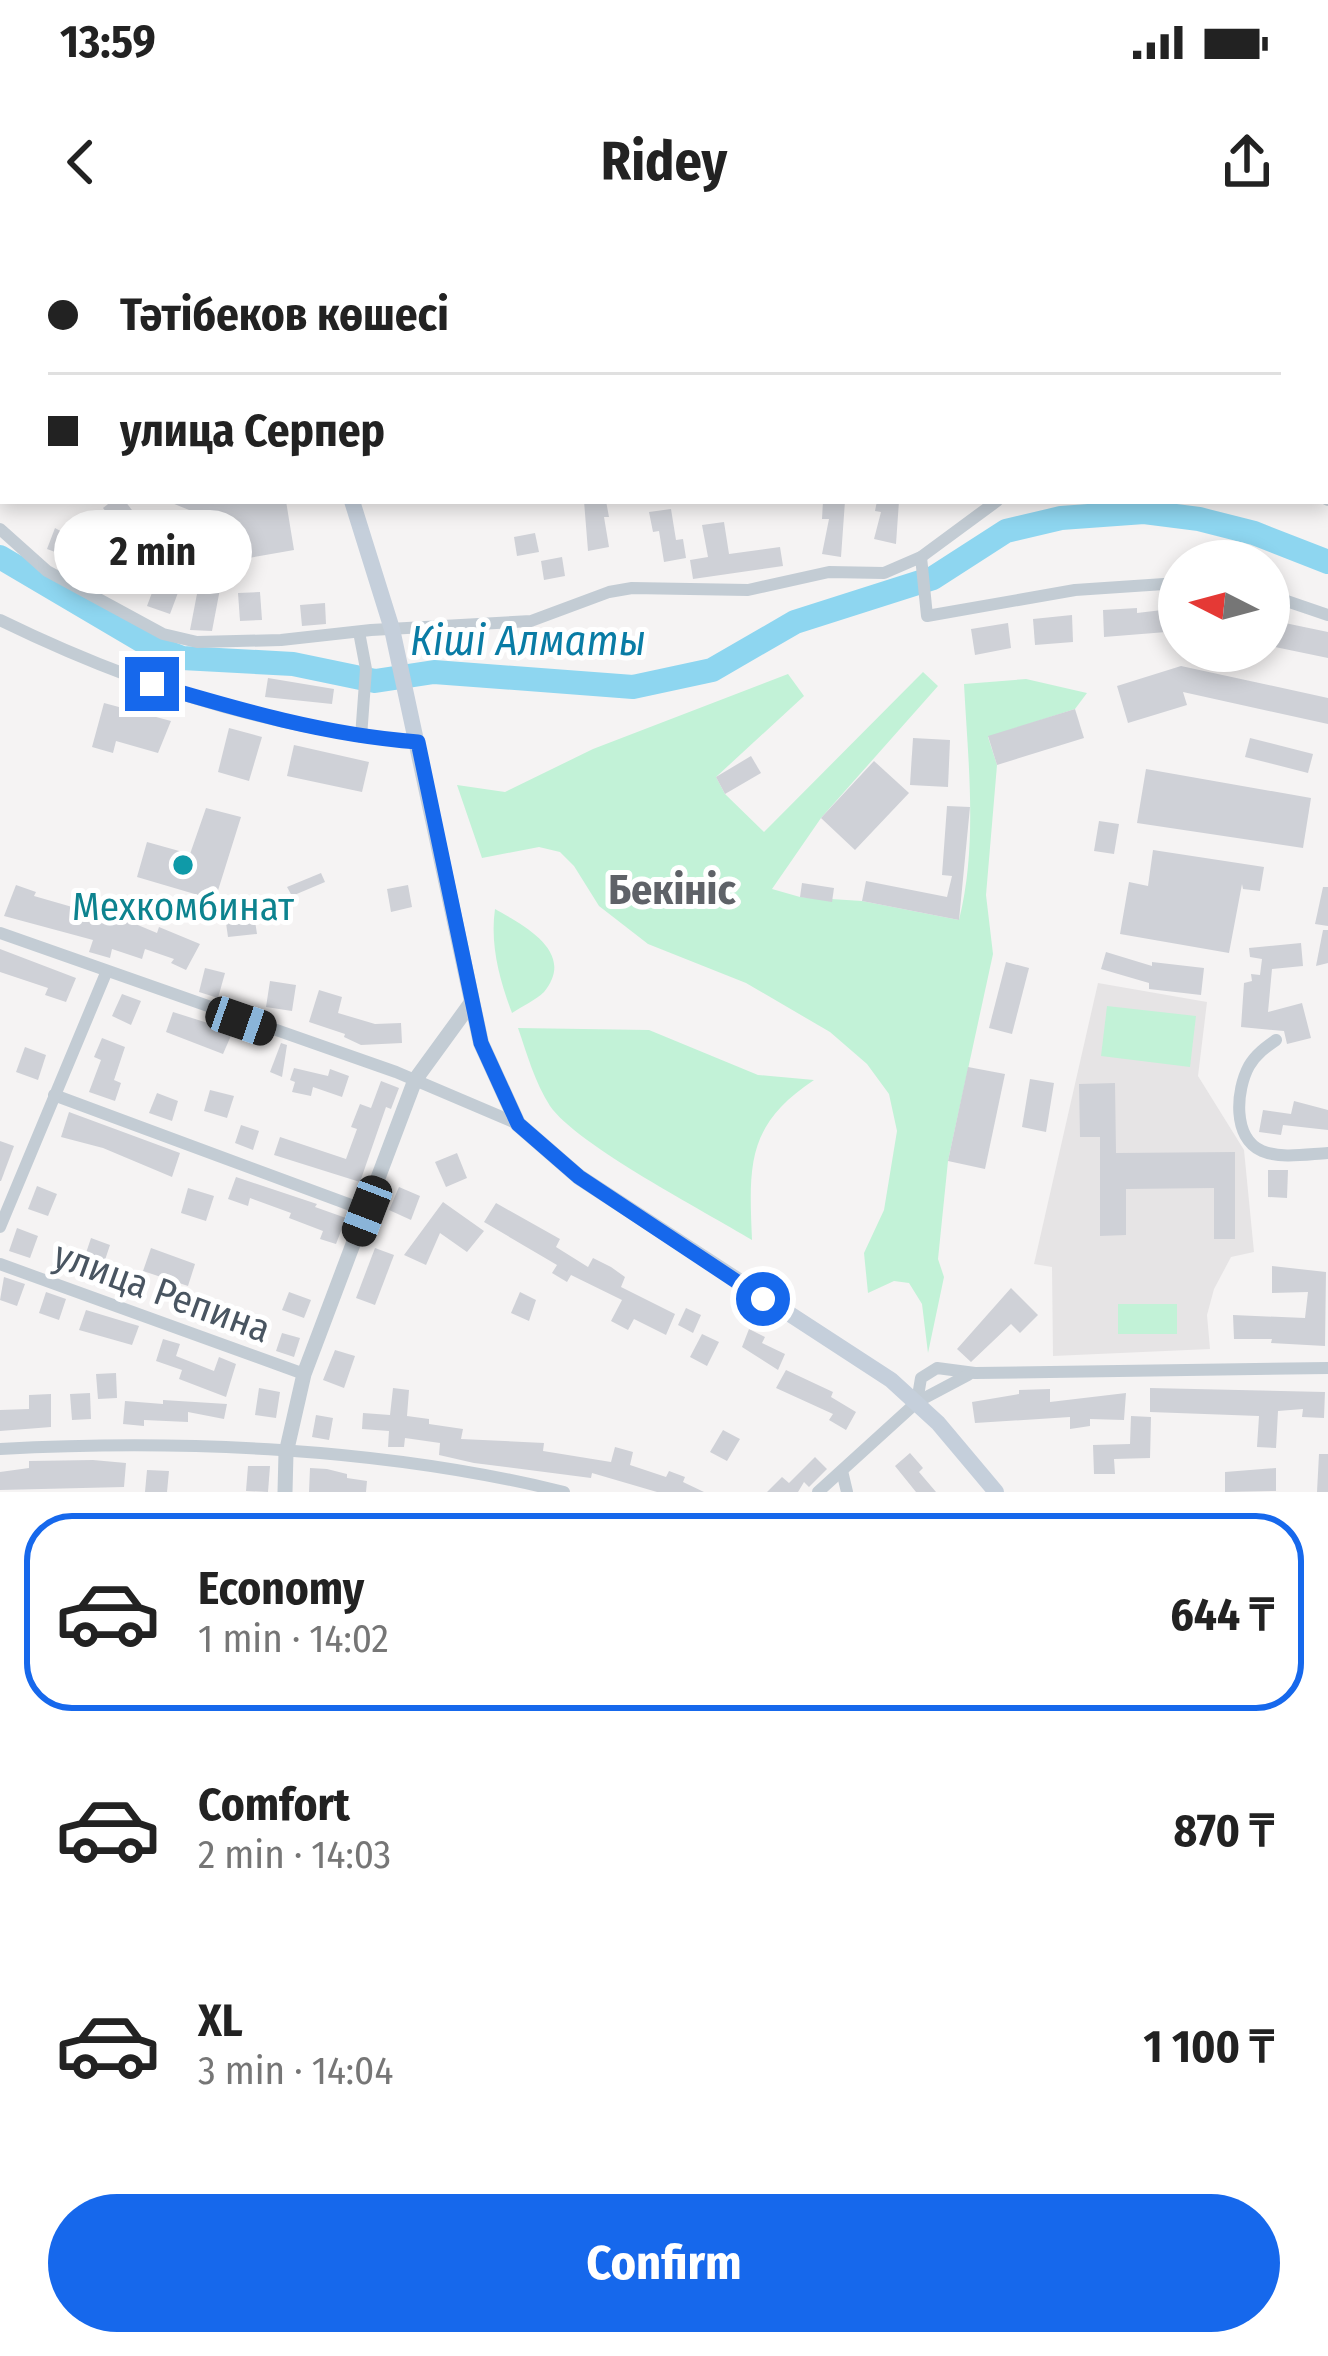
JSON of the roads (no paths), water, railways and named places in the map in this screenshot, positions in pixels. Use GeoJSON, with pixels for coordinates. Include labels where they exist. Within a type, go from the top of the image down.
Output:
{"type":"FeatureCollection","features":[{"type":"Feature","properties":{"kind":"main road"},"geometry":{"type":"LineString","coordinates":[[353,504],[392,628],[471,1003],[493,1074],[518,1124],[579,1177],[891,1380],[917,1402],[996,1492]]}},
{"type":"Feature","properties":{"kind":"street"},"geometry":{"type":"LineString","coordinates":[[0,529],[47,571],[163,634],[196,642],[281,640],[392,628],[500,626],[531,621],[632,588],[748,590],[829,572],[884,573],[922,564],[993,504]]}},
{"type":"Feature","properties":{"kind":"street"},"geometry":{"type":"LineString","coordinates":[[922,564],[927,616],[1075,590],[1158,584]]}},
{"type":"Feature","properties":{"kind":"street"},"geometry":{"type":"LineString","coordinates":[[1290,602],[1328,614]]}},
{"type":"Feature","properties":{"kind":"street"},"geometry":{"type":"LineString","coordinates":[[0,620],[109,671],[288,724],[418,742]]}},
{"type":"Feature","properties":{"kind":"street"},"geometry":{"type":"LineString","coordinates":[[358,632],[366,669],[361,737]]}},
{"type":"Feature","properties":{"kind":"street"},"geometry":{"type":"LineString","coordinates":[[0,933],[415,1080],[518,1124]]}},
{"type":"Feature","properties":{"kind":"street"},"geometry":{"type":"LineString","coordinates":[[0,1227],[106,973]]}},
{"type":"Feature","properties":{"kind":"street"},"geometry":{"type":"LineString","coordinates":[[285,1492],[286,1453],[304,1374],[415,1080],[471,1003]]}},
{"type":"Feature","properties":{"kind":"street"},"geometry":{"type":"LineString","coordinates":[[1276,1040],[1260,1052],[1240,1089],[1242,1126],[1250,1144],[1265,1153],[1328,1154]]}},
{"type":"Feature","properties":{"kind":"street"},"geometry":{"type":"LineString","coordinates":[[54,1095],[367,1211]]}},
{"type":"Feature","properties":{"kind":"street","name":"улица Репина"},"geometry":{"type":"LineString","coordinates":[[0,1264],[304,1374]]}},
{"type":"Feature","properties":{"kind":"street"},"geometry":{"type":"LineString","coordinates":[[917,1402],[921,1378],[928,1370],[1328,1368]]}},
{"type":"Feature","properties":{"kind":"street"},"geometry":{"type":"LineString","coordinates":[[818,1492],[917,1402],[975,1373]]}},
{"type":"Feature","properties":{"kind":"street"},"geometry":{"type":"LineString","coordinates":[[0,1448],[143,1445],[350,1455],[500,1486],[564,1492]]}},
{"type":"Feature","properties":{"kind":"street"},"geometry":{"type":"LineString","coordinates":[[842,1471],[847,1492]]}},
{"type":"Feature","properties":{"kind":"waterway","name":"Кіші Алматы"},"geometry":{"type":"LineString","coordinates":[[0,557],[149,645],[182,658],[293,664],[375,681],[434,672],[633,687],[712,670],[795,622],[933,578],[1006,531],[1061,518],[1144,512],[1199,519],[1254,533],[1328,562]]}},
{"type":"Feature","properties":{"kind":"place","name":"Мехкомбинат"},"geometry":{"type":"Point","coordinates":[183,865]}},
{"type":"Feature","properties":{"kind":"district","name":"Бекініс"},"geometry":{"type":"Point","coordinates":[672,890]}}]}
